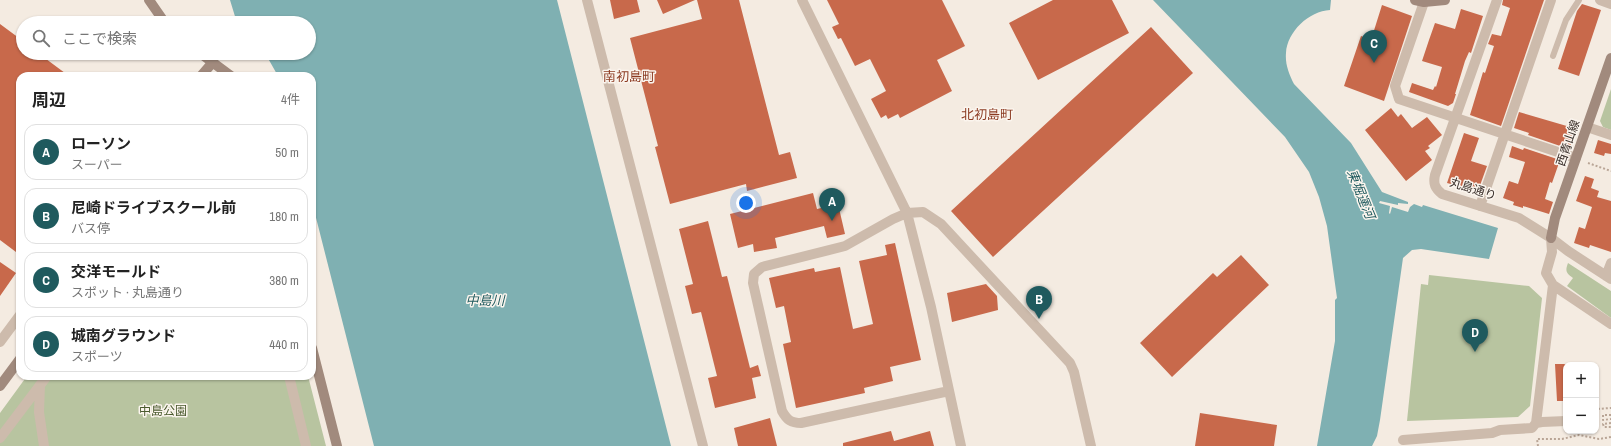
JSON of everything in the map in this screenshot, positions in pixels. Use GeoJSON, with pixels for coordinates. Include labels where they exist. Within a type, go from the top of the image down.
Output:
{"type":"FeatureCollection","features":[{"type":"Feature","properties":{"kind":"street"},"geometry":{"type":"LineString","coordinates":[[148,0],[160,16]]}},
{"type":"Feature","properties":{"kind":"street"},"geometry":{"type":"LineString","coordinates":[[587,0],[702,446]]}},
{"type":"Feature","properties":{"kind":"street"},"geometry":{"type":"LineString","coordinates":[[802,0],[908,213],[931,307],[961,446]]}},
{"type":"Feature","properties":{"kind":"street"},"geometry":{"type":"LineString","coordinates":[[1445,0],[1420,1],[1395,86],[1399,99],[1576,158]]}},
{"type":"Feature","properties":{"kind":"street","name":"丸島通り"},"geometry":{"type":"LineString","coordinates":[[1497,0],[1435,175],[1434,183],[1436,189],[1442,194],[1519,218],[1609,278]]}},
{"type":"Feature","properties":{"kind":"street"},"geometry":{"type":"LineString","coordinates":[[1480,206],[1551,0]]}},
{"type":"Feature","properties":{"kind":"street"},"geometry":{"type":"LineString","coordinates":[[1600,0],[1611,4]]}},
{"type":"Feature","properties":{"kind":"street","name":"西青山線"},"geometry":{"type":"LineString","coordinates":[[1551,238],[1555,218],[1611,58]]}},
{"type":"Feature","properties":{"kind":"street"},"geometry":{"type":"LineString","coordinates":[[210,60],[226,72]]}},
{"type":"Feature","properties":{"kind":"street"},"geometry":{"type":"LineString","coordinates":[[204,72],[213,62]]}},
{"type":"Feature","properties":{"kind":"street"},"geometry":{"type":"LineString","coordinates":[[1587,127],[1611,135]]}},
{"type":"Feature","properties":{"kind":"street"},"geometry":{"type":"LineString","coordinates":[[949,391],[801,423],[793,423],[786,419],[780,404],[753,283],[754,274],[762,267],[845,246],[893,218],[908,213],[923,212],[941,224],[1066,358],[1074,372],[1091,446]]}},
{"type":"Feature","properties":{"kind":"street"},"geometry":{"type":"LineString","coordinates":[[1551,238],[1552,252],[1546,273],[1553,285],[1611,324]]}},
{"type":"Feature","properties":{"kind":"street"},"geometry":{"type":"LineString","coordinates":[[1609,278],[1611,262]]}},
{"type":"Feature","properties":{"kind":"street"},"geometry":{"type":"LineString","coordinates":[[1403,440],[1492,433],[1500,430],[1532,428],[1536,423],[1553,285]]}},
{"type":"Feature","properties":{"kind":"street"},"geometry":{"type":"LineString","coordinates":[[0,342],[16,320]]}},
{"type":"Feature","properties":{"kind":"street"},"geometry":{"type":"LineString","coordinates":[[0,386],[16,364]]}},
{"type":"Feature","properties":{"kind":"street"},"geometry":{"type":"LineString","coordinates":[[316,364],[336,446]]}},
{"type":"Feature","properties":{"kind":"street"},"geometry":{"type":"LineString","coordinates":[[0,438],[44,380]]}},
{"type":"Feature","properties":{"kind":"street"},"geometry":{"type":"LineString","coordinates":[[290,380],[306,446]]}},
{"type":"Feature","properties":{"kind":"street"},"geometry":{"type":"LineString","coordinates":[[40,385],[39,412],[44,446]]}},
{"type":"Feature","properties":{"kind":"street"},"geometry":{"type":"LineString","coordinates":[[1536,423],[1563,421]]}},
{"type":"Feature","properties":{"kind":"lane"},"geometry":{"type":"LineString","coordinates":[[1552,56],[1566,20],[1579,0]]}},
{"type":"Feature","properties":{"kind":"path"},"geometry":{"type":"LineString","coordinates":[[1588,163],[1611,171]]}},
{"type":"Feature","properties":{"kind":"path"},"geometry":{"type":"LineString","coordinates":[[1599,409],[1611,408]]}},
{"type":"Feature","properties":{"kind":"path"},"geometry":{"type":"LineString","coordinates":[[1611,415],[1603,415],[1603,420],[1611,419]]}},
{"type":"Feature","properties":{"kind":"path"},"geometry":{"type":"LineString","coordinates":[[1611,423],[1604,424],[1604,427],[1611,427]]}},
{"type":"Feature","properties":{"kind":"path"},"geometry":{"type":"LineString","coordinates":[[1538,446],[1537,439],[1562,439],[1579,435],[1599,439],[1611,437]]}},
{"type":"Feature","properties":{"kind":"green space"},"geometry":{"type":"Polygon","coordinates":[[[1611,89],[1611,130],[1603,127],[1600,121],[1611,89]]]}},
{"type":"Feature","properties":{"kind":"green space"},"geometry":{"type":"Polygon","coordinates":[[[1568,263],[1611,291],[1611,318],[1567,286],[1573,278],[1567,272],[1568,263]]]}},
{"type":"Feature","properties":{"kind":"green space"},"geometry":{"type":"Polygon","coordinates":[[[1429,275],[1529,286],[1542,298],[1530,406],[1518,417],[1407,421],[1421,284],[1428,285],[1429,275]]]}},
{"type":"Feature","properties":{"kind":"green space","name":"中島公園"},"geometry":{"type":"Polygon","coordinates":[[[24,380],[309,380],[326,446],[0,446],[0,413],[24,380]]]}},
{"type":"Feature","properties":{"kind":"water","name":"中島川"},"geometry":{"type":"Polygon","coordinates":[[[230,0],[557,0],[671,446],[374,446],[316,218],[316,72],[276,72],[269,60],[316,60],[316,16],[235,16],[230,0]]]}},
{"type":"Feature","properties":{"kind":"water","name":"東堀運河"},"geometry":{"type":"Polygon","coordinates":[[[1153,0],[1331,0],[1330,10],[1314,14],[1300,24],[1295,30],[1287,45],[1287,65],[1294,84],[1351,143],[1382,192],[1408,202],[1408,204],[1398,203],[1398,205],[1380,201],[1379,203],[1390,206],[1390,214],[1392,207],[1408,212],[1410,207],[1414,204],[1422,207],[1423,205],[1498,228],[1489,259],[1421,249],[1412,250],[1403,258],[1380,420],[1377,436],[1372,446],[1317,446],[1335,341],[1335,300],[1337,298],[1327,226],[1319,197],[1309,172],[1285,137],[1153,0]]]}},
{"type":"Feature","properties":{"kind":"building"},"geometry":{"type":"Polygon","coordinates":[[[610,0],[637,0],[640,12],[614,19],[610,0]]]}},
{"type":"Feature","properties":{"kind":"building"},"geometry":{"type":"Polygon","coordinates":[[[657,0],[695,0],[663,14],[657,0]]]}},
{"type":"Feature","properties":{"kind":"building"},"geometry":{"type":"Polygon","coordinates":[[[697,0],[739,0],[779,155],[790,152],[797,178],[747,191],[746,184],[670,204],[655,147],[658,146],[630,38],[702,19],[697,0]]]}},
{"type":"Feature","properties":{"kind":"building"},"geometry":{"type":"Polygon","coordinates":[[[827,0],[942,0],[965,46],[937,60],[952,91],[900,118],[898,114],[888,119],[886,115],[881,118],[871,99],[886,91],[870,59],[855,66],[841,38],[838,39],[832,27],[839,24],[827,0]]]}},
{"type":"Feature","properties":{"kind":"building"},"geometry":{"type":"Polygon","coordinates":[[[1053,0],[1112,0],[1129,33],[1038,80],[1009,23],[1053,0]]]}},
{"type":"Feature","properties":{"kind":"building"},"geometry":{"type":"Polygon","coordinates":[[[1503,0],[1544,0],[1501,126],[1470,115],[1483,72],[1485,73],[1494,46],[1488,44],[1492,34],[1501,36],[1510,8],[1502,5],[1503,0]]]}},
{"type":"Feature","properties":{"kind":"building"},"geometry":{"type":"Polygon","coordinates":[[[1582,4],[1601,10],[1579,76],[1558,69],[1577,11],[1582,4]]]}},
{"type":"Feature","properties":{"kind":"building"},"geometry":{"type":"Polygon","coordinates":[[[1382,5],[1412,16],[1384,101],[1344,86],[1361,36],[1371,40],[1382,5]]]}},
{"type":"Feature","properties":{"kind":"building"},"geometry":{"type":"Polygon","coordinates":[[[1461,9],[1483,16],[1471,53],[1469,52],[1465,61],[1453,103],[1448,106],[1409,92],[1412,83],[1433,90],[1435,86],[1436,87],[1442,67],[1422,61],[1435,23],[1455,29],[1461,9]]]}},
{"type":"Feature","properties":{"kind":"building"},"geometry":{"type":"Polygon","coordinates":[[[0,24],[16,36],[16,60],[47,60],[64,72],[16,72],[16,252],[0,240],[0,24]]]}},
{"type":"Feature","properties":{"kind":"building"},"geometry":{"type":"Polygon","coordinates":[[[1151,27],[1193,73],[993,257],[951,211],[1151,27]]]}},
{"type":"Feature","properties":{"kind":"building"},"geometry":{"type":"Polygon","coordinates":[[[1391,108],[1398,117],[1401,114],[1412,128],[1427,117],[1442,135],[1428,146],[1430,148],[1425,151],[1432,160],[1406,181],[1365,130],[1391,108]]]}},
{"type":"Feature","properties":{"kind":"building"},"geometry":{"type":"Polygon","coordinates":[[[1519,112],[1577,129],[1569,149],[1528,135],[1529,133],[1514,128],[1519,112]]]}},
{"type":"Feature","properties":{"kind":"building"},"geometry":{"type":"Polygon","coordinates":[[[1464,133],[1479,138],[1471,161],[1487,166],[1478,191],[1447,183],[1464,133]]]}},
{"type":"Feature","properties":{"kind":"building"},"geometry":{"type":"Polygon","coordinates":[[[1598,140],[1611,144],[1611,154],[1605,153],[1604,156],[1594,153],[1598,140]]]}},
{"type":"Feature","properties":{"kind":"building"},"geometry":{"type":"Polygon","coordinates":[[[1512,146],[1523,150],[1524,148],[1560,160],[1552,183],[1550,182],[1545,199],[1553,202],[1549,214],[1523,206],[1523,208],[1513,205],[1514,202],[1503,198],[1509,181],[1518,184],[1525,162],[1509,157],[1512,146]]]}},
{"type":"Feature","properties":{"kind":"building"},"geometry":{"type":"Polygon","coordinates":[[[1585,176],[1594,179],[1591,188],[1599,191],[1597,197],[1611,201],[1611,252],[1590,245],[1589,248],[1574,243],[1579,227],[1585,229],[1592,207],[1576,201],[1585,176]]]}},
{"type":"Feature","properties":{"kind":"building"},"geometry":{"type":"Polygon","coordinates":[[[813,193],[817,209],[838,204],[845,234],[827,238],[824,226],[775,238],[777,248],[754,252],[753,244],[738,248],[730,214],[813,193]]]}},
{"type":"Feature","properties":{"kind":"building"},"geometry":{"type":"Polygon","coordinates":[[[708,221],[722,277],[727,276],[750,368],[758,365],[761,376],[752,378],[756,398],[715,408],[708,378],[717,376],[701,312],[692,314],[685,286],[693,284],[679,229],[708,221]]]}},
{"type":"Feature","properties":{"kind":"building"},"geometry":{"type":"Polygon","coordinates":[[[895,243],[921,360],[890,367],[893,381],[864,388],[865,393],[796,408],[783,344],[791,342],[784,306],[776,308],[769,278],[814,268],[815,272],[840,267],[853,329],[873,324],[859,261],[887,255],[885,245],[895,243]]]}},
{"type":"Feature","properties":{"kind":"building"},"geometry":{"type":"Polygon","coordinates":[[[1241,255],[1269,285],[1172,377],[1140,343],[1213,273],[1217,277],[1241,255]]]}},
{"type":"Feature","properties":{"kind":"building"},"geometry":{"type":"Polygon","coordinates":[[[0,262],[16,273],[0,296],[0,262]]]}},
{"type":"Feature","properties":{"kind":"building"},"geometry":{"type":"Polygon","coordinates":[[[986,284],[997,296],[998,310],[952,322],[947,293],[986,284]]]}},
{"type":"Feature","properties":{"kind":"building"},"geometry":{"type":"Polygon","coordinates":[[[1555,364],[1563,364],[1563,401],[1557,401],[1555,364]]]}},
{"type":"Feature","properties":{"kind":"building"},"geometry":{"type":"Polygon","coordinates":[[[1200,413],[1277,425],[1274,446],[1195,446],[1200,413]]]}},
{"type":"Feature","properties":{"kind":"building"},"geometry":{"type":"Polygon","coordinates":[[[770,418],[777,446],[738,446],[734,428],[770,418]]]}},
{"type":"Feature","properties":{"kind":"building"},"geometry":{"type":"Polygon","coordinates":[[[891,431],[894,441],[930,431],[934,446],[843,446],[843,443],[891,431]]]}},
{"type":"Feature","properties":{"kind":"place","name":"交洋モールド"},"geometry":{"type":"Point","coordinates":[1374,63]}},
{"type":"Feature","properties":{"kind":"place","name":"ローソン"},"geometry":{"type":"Point","coordinates":[832,221]}},
{"type":"Feature","properties":{"kind":"place","name":"尼崎ドライブスクール前"},"geometry":{"type":"Point","coordinates":[1039,319]}},
{"type":"Feature","properties":{"kind":"place","name":"城南グラウンド"},"geometry":{"type":"Point","coordinates":[1475,352]}},
{"type":"Feature","properties":{"kind":"district","name":"南初島町"},"geometry":{"type":"Point","coordinates":[629,76]}},
{"type":"Feature","properties":{"kind":"district","name":"北初島町"},"geometry":{"type":"Point","coordinates":[987,114]}}]}
